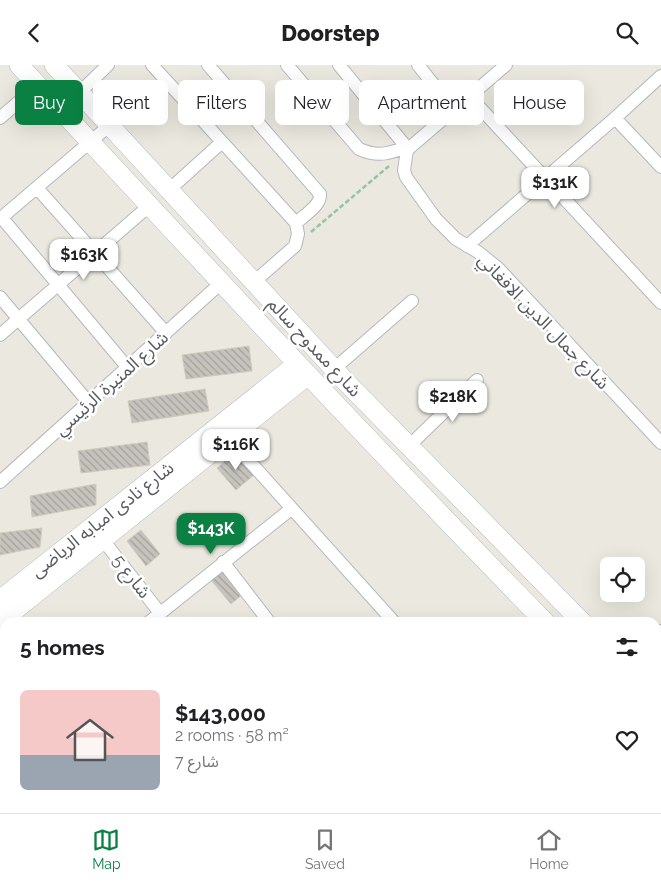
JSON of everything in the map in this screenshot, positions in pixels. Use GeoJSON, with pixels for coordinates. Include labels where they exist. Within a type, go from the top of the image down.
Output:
{"type":"FeatureCollection","features":[{"type":"Feature","properties":{"kind":"main road","name":"شارع ممدوح سالم"},"geometry":{"type":"LineString","coordinates":[[19,65],[33,80]]}},
{"type":"Feature","properties":{"kind":"main road","name":"شارع ممدوح سالم"},"geometry":{"type":"LineString","coordinates":[[54,65],[68,80]]}},
{"type":"Feature","properties":{"kind":"main road","name":"شارع ممدوح سالم"},"geometry":{"type":"LineString","coordinates":[[83,96],[93,107]]}},
{"type":"Feature","properties":{"kind":"main road","name":"شارع ممدوح سالم"},"geometry":{"type":"LineString","coordinates":[[74,125],[409,483],[540,617]]}},
{"type":"Feature","properties":{"kind":"main road","name":"شارع ممدوح سالم"},"geometry":{"type":"LineString","coordinates":[[110,125],[334,369],[577,617]]}},
{"type":"Feature","properties":{"kind":"main road","name":"شارع نادى امبابه الرياضى"},"geometry":{"type":"LineString","coordinates":[[0,600],[224,432],[302,369]]}},
{"type":"Feature","properties":{"kind":"main road","name":"شارع نادى امبابه الرياضى"},"geometry":{"type":"LineString","coordinates":[[6,617],[103,540],[224,432]]}},
{"type":"Feature","properties":{"kind":"main road"},"geometry":{"type":"LineString","coordinates":[[409,483],[428,465]]}},
{"type":"Feature","properties":{"kind":"street"},"geometry":{"type":"LineString","coordinates":[[83,90],[108,65]]}},
{"type":"Feature","properties":{"kind":"street"},"geometry":{"type":"LineString","coordinates":[[152,65],[296,223],[298,234],[295,246],[254,282]]}},
{"type":"Feature","properties":{"kind":"street"},"geometry":{"type":"LineString","coordinates":[[208,65],[320,194],[320,201],[296,223]]}},
{"type":"Feature","properties":{"kind":"street"},"geometry":{"type":"LineString","coordinates":[[287,65],[359,149],[365,152],[380,154],[400,149],[407,150],[436,125]]}},
{"type":"Feature","properties":{"kind":"street"},"geometry":{"type":"LineString","coordinates":[[339,65],[407,150]]}},
{"type":"Feature","properties":{"kind":"street"},"geometry":{"type":"LineString","coordinates":[[418,65],[430,80]]}},
{"type":"Feature","properties":{"kind":"street"},"geometry":{"type":"LineString","coordinates":[[484,83],[500,67]]}},
{"type":"Feature","properties":{"kind":"street"},"geometry":{"type":"LineString","coordinates":[[467,246],[616,118],[661,75]]}},
{"type":"Feature","properties":{"kind":"street"},"geometry":{"type":"LineString","coordinates":[[0,118],[15,105]]}},
{"type":"Feature","properties":{"kind":"street"},"geometry":{"type":"LineString","coordinates":[[484,112],[661,303]]}},
{"type":"Feature","properties":{"kind":"street"},"geometry":{"type":"LineString","coordinates":[[616,118],[661,167]]}},
{"type":"Feature","properties":{"kind":"street"},"geometry":{"type":"LineString","coordinates":[[110,125],[1,219],[128,368]]}},
{"type":"Feature","properties":{"kind":"street"},"geometry":{"type":"LineString","coordinates":[[170,189],[222,142]]}},
{"type":"Feature","properties":{"kind":"street","name":"شارع جمال الدين الافغاني"},"geometry":{"type":"LineString","coordinates":[[407,150],[404,170],[408,181],[445,229],[498,268],[660,440]]}},
{"type":"Feature","properties":{"kind":"street"},"geometry":{"type":"LineString","coordinates":[[36,188],[166,333]]}},
{"type":"Feature","properties":{"kind":"street"},"geometry":{"type":"LineString","coordinates":[[0,335],[150,206]]}},
{"type":"Feature","properties":{"kind":"street","name":"شارع المنيرة الرئيسي"},"geometry":{"type":"LineString","coordinates":[[2,475],[128,368],[221,283]]}},
{"type":"Feature","properties":{"kind":"street"},"geometry":{"type":"LineString","coordinates":[[0,297],[88,403]]}},
{"type":"Feature","properties":{"kind":"street"},"geometry":{"type":"LineString","coordinates":[[334,369],[412,301]]}},
{"type":"Feature","properties":{"kind":"street"},"geometry":{"type":"LineString","coordinates":[[409,446],[477,380]]}},
{"type":"Feature","properties":{"kind":"street"},"geometry":{"type":"LineString","coordinates":[[224,432],[390,617]]}},
{"type":"Feature","properties":{"kind":"street"},"geometry":{"type":"LineString","coordinates":[[155,617],[291,509]]}},
{"type":"Feature","properties":{"kind":"street","name":"شارع 5"},"geometry":{"type":"LineString","coordinates":[[103,540],[160,613]]}},
{"type":"Feature","properties":{"kind":"street"},"geometry":{"type":"LineString","coordinates":[[224,562],[265,617]]}},
{"type":"Feature","properties":{"kind":"path"},"geometry":{"type":"LineString","coordinates":[[317,228],[376,176]]}},
{"type":"Feature","properties":{"kind":"building"},"geometry":{"type":"Polygon","coordinates":[[[249,346],[252,371],[186,379],[182,355],[249,346]]]}},
{"type":"Feature","properties":{"kind":"building"},"geometry":{"type":"Polygon","coordinates":[[[205,389],[209,411],[132,423],[128,401],[205,389]]]}},
{"type":"Feature","properties":{"kind":"building"},"geometry":{"type":"Polygon","coordinates":[[[147,442],[150,465],[81,473],[78,451],[147,442]]]}},
{"type":"Feature","properties":{"kind":"building"},"geometry":{"type":"Polygon","coordinates":[[[236,452],[255,474],[236,490],[217,468],[236,452]]]}},
{"type":"Feature","properties":{"kind":"building"},"geometry":{"type":"Polygon","coordinates":[[[96,484],[96,505],[32,517],[30,496],[96,484]]]}},
{"type":"Feature","properties":{"kind":"building"},"geometry":{"type":"Polygon","coordinates":[[[42,528],[40,547],[0,555],[0,533],[42,528]]]}},
{"type":"Feature","properties":{"kind":"building"},"geometry":{"type":"Polygon","coordinates":[[[141,530],[160,554],[146,566],[127,541],[141,530]]]}},
{"type":"Feature","properties":{"kind":"building"},"geometry":{"type":"Polygon","coordinates":[[[222,568],[243,594],[231,604],[210,579],[222,568]]]}}]}
